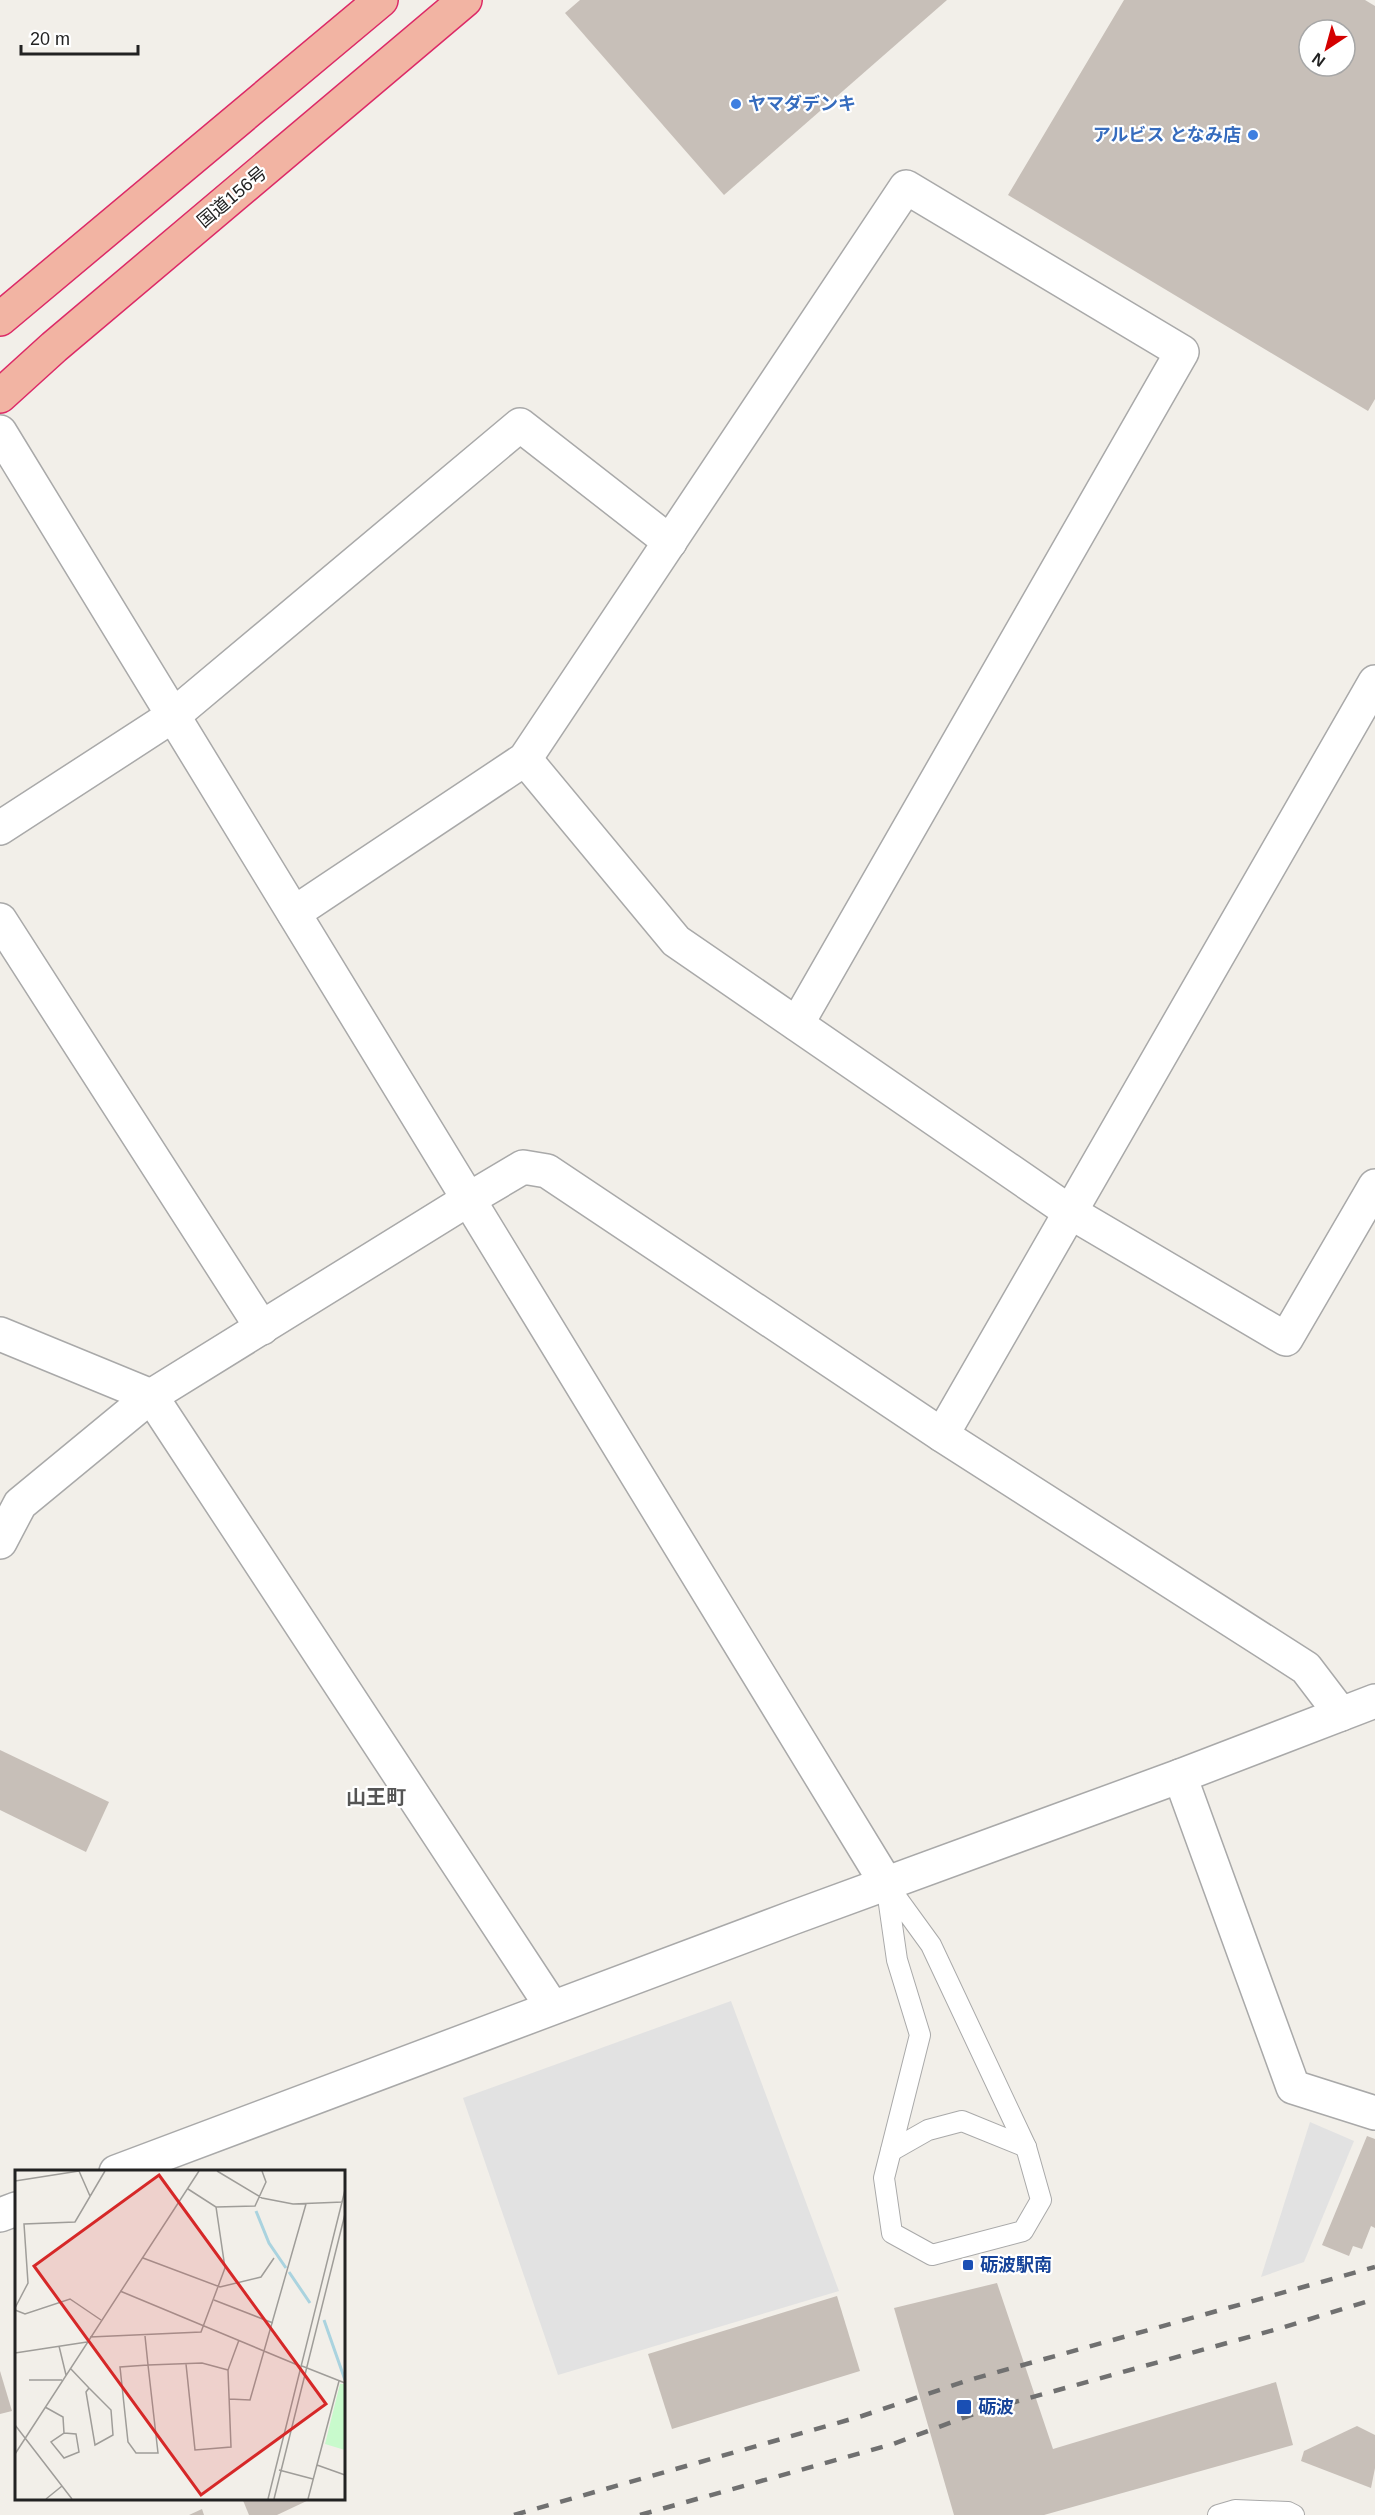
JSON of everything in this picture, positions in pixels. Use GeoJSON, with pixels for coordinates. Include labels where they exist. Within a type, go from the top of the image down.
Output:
{"type":"FeatureCollection","features":[{"type":"Feature","properties":{"kind":"highway"},"geometry":{"type":"LineString","coordinates":[[0,319],[381,0]]}},
{"type":"Feature","properties":{"kind":"highway","name":"国道156号"},"geometry":{"type":"LineString","coordinates":[[0,396],[63,339],[465,0]]}},
{"type":"Feature","properties":{"kind":"street"},"geometry":{"type":"LineString","coordinates":[[294,913],[525,759],[906,188],[1182,352],[797,1024]]}},
{"type":"Feature","properties":{"kind":"street"},"geometry":{"type":"LineString","coordinates":[[0,828],[174,716],[520,425],[670,542]]}},
{"type":"Feature","properties":{"kind":"street"},"geometry":{"type":"LineString","coordinates":[[0,432],[886,1883]]}},
{"type":"Feature","properties":{"kind":"street"},"geometry":{"type":"LineString","coordinates":[[942,1435],[1375,682]]}},
{"type":"Feature","properties":{"kind":"street"},"geometry":{"type":"LineString","coordinates":[[525,759],[676,941],[1070,1212],[1286,1339],[1375,1186]]}},
{"type":"Feature","properties":{"kind":"street"},"geometry":{"type":"LineString","coordinates":[[0,920],[262,1328]]}},
{"type":"Feature","properties":{"kind":"street"},"geometry":{"type":"LineString","coordinates":[[0,1542],[20,1504],[151,1396],[469,1198],[523,1167],[548,1171],[942,1435],[1306,1668],[1341,1714]]}},
{"type":"Feature","properties":{"kind":"street"},"geometry":{"type":"LineString","coordinates":[[0,1334],[151,1396],[552,2007]]}},
{"type":"Feature","properties":{"kind":"street"},"geometry":{"type":"LineString","coordinates":[[121,2170],[552,2007],[1180,1776],[1375,1701]]}},
{"type":"Feature","properties":{"kind":"street"},"geometry":{"type":"LineString","coordinates":[[1180,1776],[1293,2087],[1375,2113]]}},
{"type":"Feature","properties":{"kind":"street"},"geometry":{"type":"LineString","coordinates":[[0,2216],[15,2209]]}},
{"type":"Feature","properties":{"kind":"lane"},"geometry":{"type":"LineString","coordinates":[[886,1883],[931,1945],[1026,2147],[1041,2199],[1023,2231],[932,2255],[892,2233],[884,2178],[920,2035],[897,1960],[886,1883]]}},
{"type":"Feature","properties":{"kind":"lane"},"geometry":{"type":"LineString","coordinates":[[891,2151],[928,2130],[962,2121],[1026,2147]]}},
{"type":"Feature","properties":{"kind":"lane"},"geometry":{"type":"LineString","coordinates":[[1218,2515],[1235,2510],[1288,2512],[1294,2515]]}},
{"type":"Feature","properties":{"kind":"shaded area"},"geometry":{"type":"Polygon","coordinates":[[[731,2001],[839,2291],[558,2375],[463,2098],[731,2001]]]}},
{"type":"Feature","properties":{"kind":"shaded area"},"geometry":{"type":"Polygon","coordinates":[[[1310,2122],[1354,2141],[1304,2262],[1261,2277],[1310,2122]]]}},
{"type":"Feature","properties":{"kind":"building","name":"ヤマダデンキ"},"geometry":{"type":"Polygon","coordinates":[[[580,0],[947,0],[724,195],[565,13],[580,0]]]}},
{"type":"Feature","properties":{"kind":"building"},"geometry":{"type":"Polygon","coordinates":[[[1124,0],[1365,0],[1375,6],[1375,399],[1368,411],[1008,195],[1124,0]]]}},
{"type":"Feature","properties":{"kind":"building"},"geometry":{"type":"Polygon","coordinates":[[[0,1750],[109,1802],[86,1852],[0,1810],[0,1750]]]}},
{"type":"Feature","properties":{"kind":"building"},"geometry":{"type":"Polygon","coordinates":[[[1367,2136],[1375,2139],[1375,2228],[1371,2226],[1362,2249],[1353,2246],[1349,2256],[1322,2245],[1367,2136]]]}},
{"type":"Feature","properties":{"kind":"building"},"geometry":{"type":"Polygon","coordinates":[[[997,2283],[1053,2449],[1276,2382],[1293,2445],[1044,2515],[954,2515],[894,2308],[997,2283]]]}},
{"type":"Feature","properties":{"kind":"building"},"geometry":{"type":"Polygon","coordinates":[[[837,2296],[860,2371],[672,2429],[648,2354],[837,2296]]]}},
{"type":"Feature","properties":{"kind":"building"},"geometry":{"type":"Polygon","coordinates":[[[0,2371],[12,2411],[0,2414],[0,2371]]]}},
{"type":"Feature","properties":{"kind":"building"},"geometry":{"type":"Polygon","coordinates":[[[1357,2426],[1375,2435],[1375,2468],[1371,2488],[1301,2461],[1304,2451],[1357,2426]]]}},
{"type":"Feature","properties":{"kind":"building"},"geometry":{"type":"Polygon","coordinates":[[[243,2500],[309,2500],[277,2515],[249,2515],[243,2500]]]}},
{"type":"Feature","properties":{"kind":"building"},"geometry":{"type":"Polygon","coordinates":[[[202,2509],[204,2515],[189,2515],[202,2509]]]}},
{"type":"Feature","properties":{"kind":"railway"},"geometry":{"type":"LineString","coordinates":[[514,2515],[862,2416],[969,2380],[1375,2267]]}},
{"type":"Feature","properties":{"kind":"railway"},"geometry":{"type":"LineString","coordinates":[[640,2515],[893,2444],[979,2412],[1281,2328],[1375,2299]]}},
{"type":"Feature","properties":{"kind":"place","name":"ヤマダデンキ"},"geometry":{"type":"Point","coordinates":[736,104]}},
{"type":"Feature","properties":{"kind":"place","name":"アルビス となみ店"},"geometry":{"type":"Point","coordinates":[1253,135]}},
{"type":"Feature","properties":{"kind":"place","name":"砺波駅南"},"geometry":{"type":"Point","coordinates":[968,2265]}},
{"type":"Feature","properties":{"kind":"place","name":"砺波"},"geometry":{"type":"Point","coordinates":[964,2407]}},
{"type":"Feature","properties":{"kind":"district","name":"山王町"},"geometry":{"type":"Point","coordinates":[376,1797]}}]}
